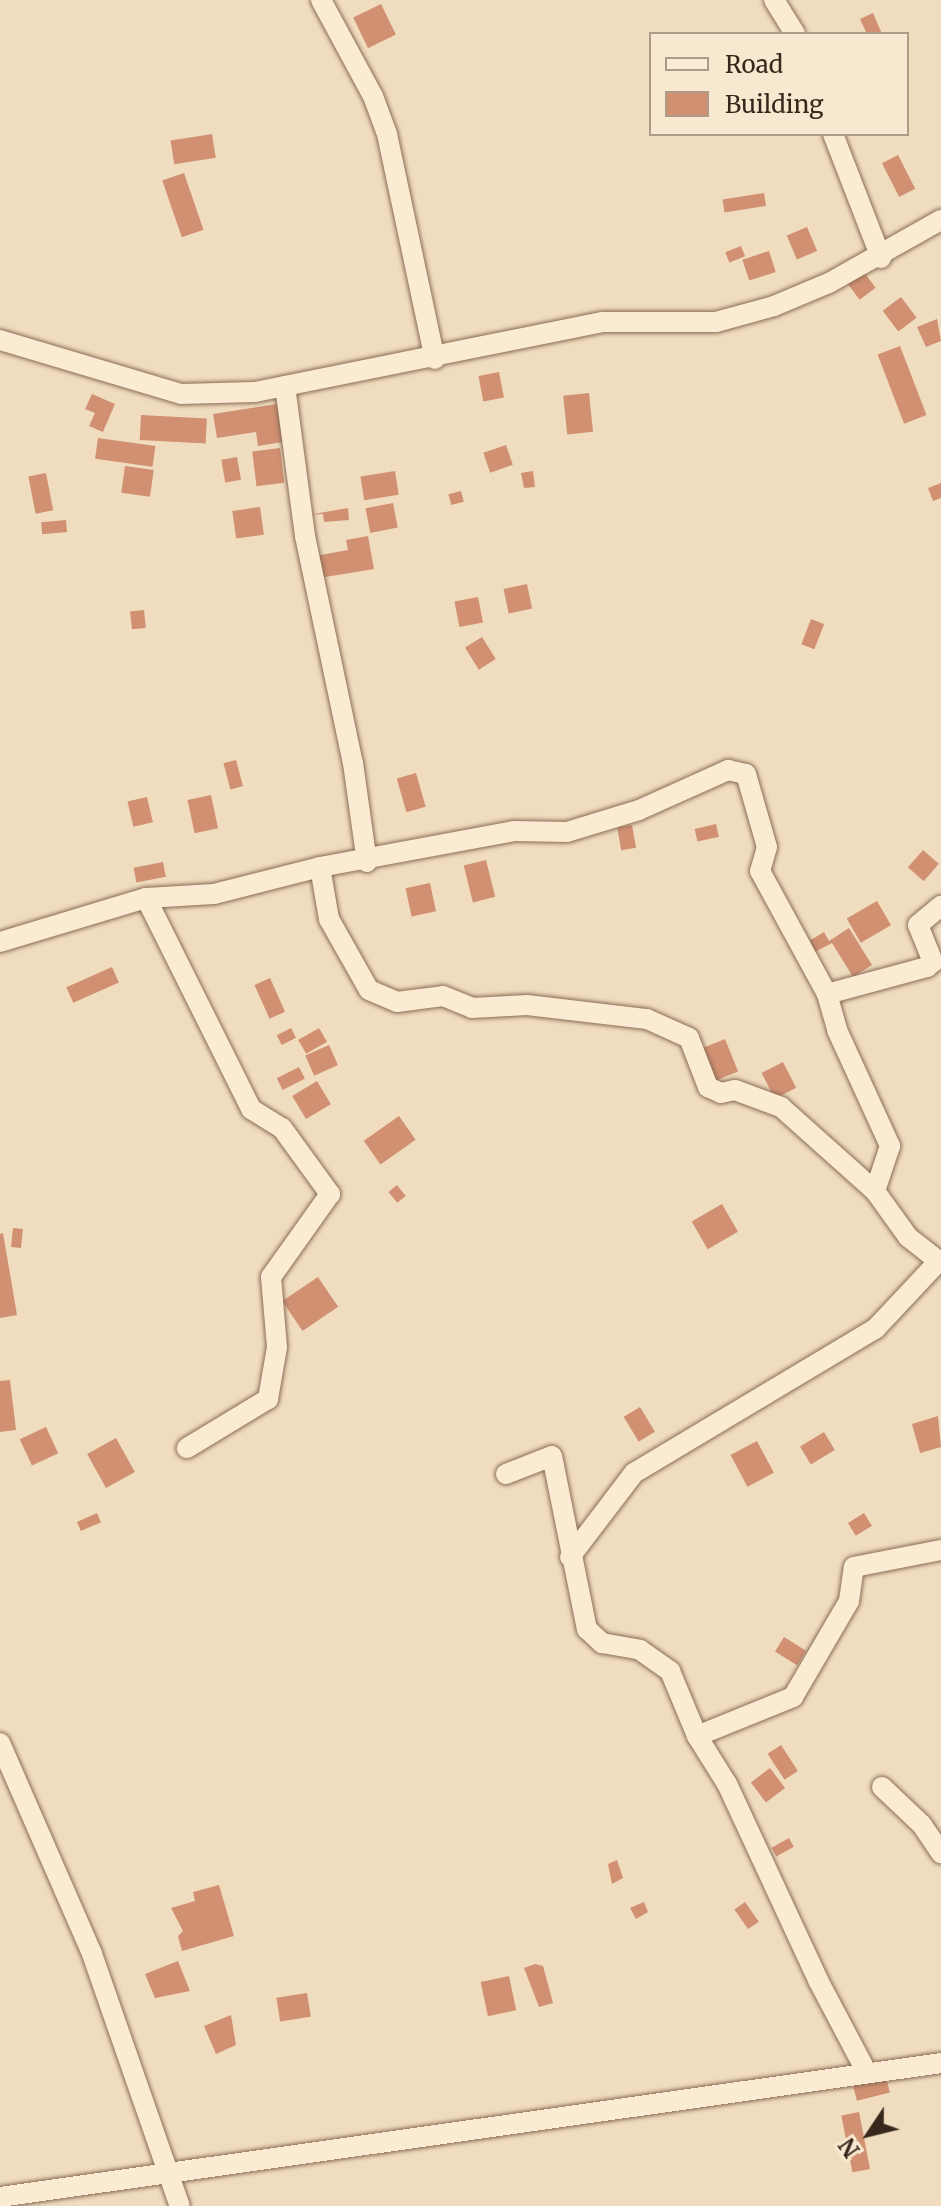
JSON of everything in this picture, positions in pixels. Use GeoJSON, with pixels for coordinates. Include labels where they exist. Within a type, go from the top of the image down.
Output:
{"type":"FeatureCollection","features":[{"type":"Feature","properties":{"kind":"street"},"geometry":{"type":"LineString","coordinates":[[321,0],[373,96],[387,134],[435,359]]}},
{"type":"Feature","properties":{"kind":"street"},"geometry":{"type":"LineString","coordinates":[[774,0],[794,32]]}},
{"type":"Feature","properties":{"kind":"street"},"geometry":{"type":"LineString","coordinates":[[834,136],[881,258]]}},
{"type":"Feature","properties":{"kind":"street"},"geometry":{"type":"LineString","coordinates":[[0,340],[181,394],[285,386],[435,359],[603,322],[716,322],[774,306],[881,258],[941,220]]}},
{"type":"Feature","properties":{"kind":"street"},"geometry":{"type":"LineString","coordinates":[[285,386],[305,536],[353,763],[367,862]]}},
{"type":"Feature","properties":{"kind":"street"},"geometry":{"type":"LineString","coordinates":[[0,942],[146,898],[214,894],[320,867],[367,862],[514,831],[567,832],[639,810],[728,770],[746,774],[767,847],[760,871],[827,994],[837,1030],[890,1146],[875,1191]]}},
{"type":"Feature","properties":{"kind":"street"},"geometry":{"type":"LineString","coordinates":[[320,867],[329,919],[369,990],[397,1002],[443,996],[472,1008],[527,1005],[647,1019],[689,1038],[708,1087],[721,1093],[735,1090],[781,1107],[875,1191],[908,1237],[939,1263],[876,1328],[634,1473],[570,1557]]}},
{"type":"Feature","properties":{"kind":"street"},"geometry":{"type":"LineString","coordinates":[[146,898],[251,1109],[282,1128],[330,1194],[271,1277],[277,1347],[268,1399],[187,1448]]}},
{"type":"Feature","properties":{"kind":"street"},"geometry":{"type":"LineString","coordinates":[[827,994],[927,967],[933,962],[918,925],[941,906]]}},
{"type":"Feature","properties":{"kind":"street"},"geometry":{"type":"LineString","coordinates":[[506,1474],[552,1456],[587,1629],[602,1643],[640,1650],[670,1671],[697,1736],[727,1784],[819,1982],[867,2073]]}},
{"type":"Feature","properties":{"kind":"street"},"geometry":{"type":"LineString","coordinates":[[697,1736],[793,1697],[831,1638],[849,1601],[854,1567],[941,1550]]}},
{"type":"Feature","properties":{"kind":"street"},"geometry":{"type":"LineString","coordinates":[[0,1743],[92,1954],[172,2173],[180,2206]]}},
{"type":"Feature","properties":{"kind":"street"},"geometry":{"type":"LineString","coordinates":[[882,1787],[922,1825],[941,1853]]}},
{"type":"Feature","properties":{"kind":"street"},"geometry":{"type":"LineString","coordinates":[[0,2197],[941,2063]]}},
{"type":"Feature","properties":{"kind":"building"},"geometry":{"type":"Polygon","coordinates":[[[381,4],[396,35],[368,48],[353,18],[381,4]]]}},
{"type":"Feature","properties":{"kind":"building"},"geometry":{"type":"Polygon","coordinates":[[[873,13],[881,32],[866,32],[860,19],[873,13]]]}},
{"type":"Feature","properties":{"kind":"building"},"geometry":{"type":"Polygon","coordinates":[[[212,134],[216,158],[174,164],[171,141],[212,134]]]}},
{"type":"Feature","properties":{"kind":"building"},"geometry":{"type":"Polygon","coordinates":[[[898,155],[915,189],[899,197],[882,163],[898,155]]]}},
{"type":"Feature","properties":{"kind":"building"},"geometry":{"type":"Polygon","coordinates":[[[184,173],[204,230],[182,237],[162,180],[184,173]]]}},
{"type":"Feature","properties":{"kind":"building"},"geometry":{"type":"Polygon","coordinates":[[[764,193],[766,206],[725,212],[723,200],[764,193]]]}},
{"type":"Feature","properties":{"kind":"building"},"geometry":{"type":"Polygon","coordinates":[[[807,227],[817,251],[797,260],[787,236],[807,227]]]}},
{"type":"Feature","properties":{"kind":"building"},"geometry":{"type":"Polygon","coordinates":[[[741,246],[745,256],[729,263],[725,252],[741,246]]]}},
{"type":"Feature","properties":{"kind":"building"},"geometry":{"type":"Polygon","coordinates":[[[769,251],[776,272],[749,281],[742,260],[769,251]]]}},
{"type":"Feature","properties":{"kind":"building"},"geometry":{"type":"Polygon","coordinates":[[[863,271],[876,288],[860,300],[847,283],[863,271]]]}},
{"type":"Feature","properties":{"kind":"building"},"geometry":{"type":"Polygon","coordinates":[[[901,297],[917,318],[898,332],[883,311],[901,297]]]}},
{"type":"Feature","properties":{"kind":"building"},"geometry":{"type":"Polygon","coordinates":[[[937,319],[941,341],[926,347],[917,327],[937,319]]]}},
{"type":"Feature","properties":{"kind":"building"},"geometry":{"type":"Polygon","coordinates":[[[900,346],[927,415],[904,424],[878,355],[900,346]]]}},
{"type":"Feature","properties":{"kind":"building"},"geometry":{"type":"Polygon","coordinates":[[[499,372],[504,398],[483,402],[478,376],[499,372]]]}},
{"type":"Feature","properties":{"kind":"building"},"geometry":{"type":"Polygon","coordinates":[[[589,393],[593,432],[567,435],[563,396],[589,393]]]}},
{"type":"Feature","properties":{"kind":"building"},"geometry":{"type":"Polygon","coordinates":[[[92,394],[115,404],[103,432],[89,426],[95,413],[85,409],[92,394]]]}},
{"type":"Feature","properties":{"kind":"building"},"geometry":{"type":"Polygon","coordinates":[[[277,404],[283,442],[258,446],[256,432],[217,438],[213,414],[277,404]]]}},
{"type":"Feature","properties":{"kind":"building"},"geometry":{"type":"Polygon","coordinates":[[[141,415],[207,418],[206,443],[140,440],[141,415]]]}},
{"type":"Feature","properties":{"kind":"building"},"geometry":{"type":"Polygon","coordinates":[[[98,438],[155,446],[153,467],[95,459],[98,438]]]}},
{"type":"Feature","properties":{"kind":"building"},"geometry":{"type":"Polygon","coordinates":[[[506,445],[513,465],[490,473],[483,453],[506,445]]]}},
{"type":"Feature","properties":{"kind":"building"},"geometry":{"type":"Polygon","coordinates":[[[280,448],[284,483],[256,486],[252,451],[280,448]]]}},
{"type":"Feature","properties":{"kind":"building"},"geometry":{"type":"Polygon","coordinates":[[[237,457],[241,480],[225,482],[221,460],[237,457]]]}},
{"type":"Feature","properties":{"kind":"building"},"geometry":{"type":"Polygon","coordinates":[[[125,466],[154,470],[150,497],[121,493],[125,466]]]}},
{"type":"Feature","properties":{"kind":"building"},"geometry":{"type":"Polygon","coordinates":[[[395,471],[399,495],[364,500],[360,476],[395,471]]]}},
{"type":"Feature","properties":{"kind":"building"},"geometry":{"type":"Polygon","coordinates":[[[533,471],[535,487],[524,488],[521,473],[533,471]]]}},
{"type":"Feature","properties":{"kind":"building"},"geometry":{"type":"Polygon","coordinates":[[[46,473],[53,510],[36,514],[28,476],[46,473]]]}},
{"type":"Feature","properties":{"kind":"building"},"geometry":{"type":"Polygon","coordinates":[[[941,483],[941,498],[933,501],[928,488],[941,483]]]}},
{"type":"Feature","properties":{"kind":"building"},"geometry":{"type":"Polygon","coordinates":[[[461,491],[464,502],[451,505],[448,494],[461,491]]]}},
{"type":"Feature","properties":{"kind":"building"},"geometry":{"type":"Polygon","coordinates":[[[393,503],[398,528],[370,533],[366,508],[393,503]]]}},
{"type":"Feature","properties":{"kind":"building"},"geometry":{"type":"Polygon","coordinates":[[[260,507],[264,535],[236,539],[232,511],[260,507]]]}},
{"type":"Feature","properties":{"kind":"building"},"geometry":{"type":"Polygon","coordinates":[[[348,508],[349,520],[324,522],[323,514],[308,515],[348,508]]]}},
{"type":"Feature","properties":{"kind":"building"},"geometry":{"type":"Polygon","coordinates":[[[66,520],[67,532],[42,534],[41,522],[66,520]]]}},
{"type":"Feature","properties":{"kind":"building"},"geometry":{"type":"Polygon","coordinates":[[[368,536],[374,569],[319,578],[315,556],[348,550],[346,540],[368,536]]]}},
{"type":"Feature","properties":{"kind":"building"},"geometry":{"type":"Polygon","coordinates":[[[527,584],[532,608],[509,613],[504,589],[527,584]]]}},
{"type":"Feature","properties":{"kind":"building"},"geometry":{"type":"Polygon","coordinates":[[[478,597],[483,623],[459,627],[454,602],[478,597]]]}},
{"type":"Feature","properties":{"kind":"building"},"geometry":{"type":"Polygon","coordinates":[[[144,610],[146,628],[132,629],[130,611],[144,610]]]}},
{"type":"Feature","properties":{"kind":"building"},"geometry":{"type":"Polygon","coordinates":[[[811,619],[824,624],[814,649],[801,644],[811,619]]]}},
{"type":"Feature","properties":{"kind":"building"},"geometry":{"type":"Polygon","coordinates":[[[482,637],[496,659],[479,670],[465,648],[482,637]]]}},
{"type":"Feature","properties":{"kind":"building"},"geometry":{"type":"Polygon","coordinates":[[[236,760],[243,786],[230,789],[223,763],[236,760]]]}},
{"type":"Feature","properties":{"kind":"building"},"geometry":{"type":"Polygon","coordinates":[[[416,773],[426,807],[406,812],[397,779],[416,773]]]}},
{"type":"Feature","properties":{"kind":"building"},"geometry":{"type":"Polygon","coordinates":[[[211,795],[218,828],[195,833],[188,800],[211,795]]]}},
{"type":"Feature","properties":{"kind":"building"},"geometry":{"type":"Polygon","coordinates":[[[147,797],[153,822],[133,827],[128,801],[147,797]]]}},
{"type":"Feature","properties":{"kind":"building"},"geometry":{"type":"Polygon","coordinates":[[[716,824],[719,837],[697,842],[695,829],[716,824]]]}},
{"type":"Feature","properties":{"kind":"building"},"geometry":{"type":"Polygon","coordinates":[[[632,825],[636,848],[621,850],[617,828],[632,825]]]}},
{"type":"Feature","properties":{"kind":"building"},"geometry":{"type":"Polygon","coordinates":[[[923,850],[939,864],[924,881],[908,867],[923,850]]]}},
{"type":"Feature","properties":{"kind":"building"},"geometry":{"type":"Polygon","coordinates":[[[486,860],[495,897],[473,902],[464,866],[486,860]]]}},
{"type":"Feature","properties":{"kind":"building"},"geometry":{"type":"Polygon","coordinates":[[[163,862],[166,877],[136,882],[134,868],[163,862]]]}},
{"type":"Feature","properties":{"kind":"building"},"geometry":{"type":"Polygon","coordinates":[[[430,883],[436,911],[412,917],[406,888],[430,883]]]}},
{"type":"Feature","properties":{"kind":"building"},"geometry":{"type":"Polygon","coordinates":[[[877,901],[891,925],[861,943],[847,918],[877,901]]]}},
{"type":"Feature","properties":{"kind":"building"},"geometry":{"type":"Polygon","coordinates":[[[849,928],[872,965],[853,977],[832,943],[815,952],[809,941],[824,932],[829,941],[849,928]]]}},
{"type":"Feature","properties":{"kind":"building"},"geometry":{"type":"Polygon","coordinates":[[[112,967],[119,983],[73,1003],[66,987],[112,967]]]}},
{"type":"Feature","properties":{"kind":"building"},"geometry":{"type":"Polygon","coordinates":[[[270,978],[285,1012],[270,1019],[254,985],[270,978]]]}},
{"type":"Feature","properties":{"kind":"building"},"geometry":{"type":"Polygon","coordinates":[[[291,1028],[296,1038],[282,1045],[277,1035],[291,1028]]]}},
{"type":"Feature","properties":{"kind":"building"},"geometry":{"type":"Polygon","coordinates":[[[319,1028],[327,1042],[306,1054],[298,1040],[319,1028]]]}},
{"type":"Feature","properties":{"kind":"building"},"geometry":{"type":"Polygon","coordinates":[[[725,1039],[738,1071],[714,1081],[701,1049],[725,1039]]]}},
{"type":"Feature","properties":{"kind":"building"},"geometry":{"type":"Polygon","coordinates":[[[329,1045],[338,1065],[314,1076],[305,1056],[329,1045]]]}},
{"type":"Feature","properties":{"kind":"building"},"geometry":{"type":"Polygon","coordinates":[[[783,1062],[796,1088],[775,1099],[762,1073],[783,1062]]]}},
{"type":"Feature","properties":{"kind":"building"},"geometry":{"type":"Polygon","coordinates":[[[299,1067],[305,1079],[283,1090],[277,1078],[299,1067]]]}},
{"type":"Feature","properties":{"kind":"building"},"geometry":{"type":"Polygon","coordinates":[[[317,1081],[331,1104],[306,1119],[292,1096],[317,1081]]]}},
{"type":"Feature","properties":{"kind":"building"},"geometry":{"type":"Polygon","coordinates":[[[399,1116],[416,1140],[380,1164],[364,1141],[399,1116]]]}},
{"type":"Feature","properties":{"kind":"building"},"geometry":{"type":"Polygon","coordinates":[[[397,1185],[406,1196],[397,1203],[388,1192],[397,1185]]]}},
{"type":"Feature","properties":{"kind":"building"},"geometry":{"type":"Polygon","coordinates":[[[722,1204],[738,1232],[708,1249],[692,1222],[722,1204]]]}},
{"type":"Feature","properties":{"kind":"building"},"geometry":{"type":"Polygon","coordinates":[[[13,1228],[23,1229],[21,1248],[11,1247],[13,1228]]]}},
{"type":"Feature","properties":{"kind":"building"},"geometry":{"type":"Polygon","coordinates":[[[3,1233],[17,1315],[0,1318],[0,1234],[3,1233]]]}},
{"type":"Feature","properties":{"kind":"building"},"geometry":{"type":"Polygon","coordinates":[[[318,1277],[338,1307],[302,1331],[282,1301],[318,1277]]]}},
{"type":"Feature","properties":{"kind":"building"},"geometry":{"type":"Polygon","coordinates":[[[10,1380],[16,1430],[0,1432],[0,1381],[10,1380]]]}},
{"type":"Feature","properties":{"kind":"building"},"geometry":{"type":"Polygon","coordinates":[[[640,1407],[655,1432],[639,1442],[624,1417],[640,1407]]]}},
{"type":"Feature","properties":{"kind":"building"},"geometry":{"type":"Polygon","coordinates":[[[938,1416],[941,1447],[920,1453],[912,1424],[938,1416]]]}},
{"type":"Feature","properties":{"kind":"building"},"geometry":{"type":"Polygon","coordinates":[[[46,1427],[58,1453],[32,1466],[20,1439],[46,1427]]]}},
{"type":"Feature","properties":{"kind":"building"},"geometry":{"type":"Polygon","coordinates":[[[824,1432],[835,1450],[811,1464],[800,1446],[824,1432]]]}},
{"type":"Feature","properties":{"kind":"building"},"geometry":{"type":"Polygon","coordinates":[[[116,1438],[135,1472],[106,1488],[87,1454],[116,1438]]]}},
{"type":"Feature","properties":{"kind":"building"},"geometry":{"type":"Polygon","coordinates":[[[757,1441],[774,1473],[747,1487],[731,1455],[757,1441]]]}},
{"type":"Feature","properties":{"kind":"building"},"geometry":{"type":"Polygon","coordinates":[[[97,1513],[101,1522],[81,1531],[77,1522],[97,1513]]]}},
{"type":"Feature","properties":{"kind":"building"},"geometry":{"type":"Polygon","coordinates":[[[864,1513],[872,1526],[856,1536],[848,1523],[864,1513]]]}},
{"type":"Feature","properties":{"kind":"building"},"geometry":{"type":"Polygon","coordinates":[[[784,1637],[806,1651],[797,1665],[775,1651],[784,1637]]]}},
{"type":"Feature","properties":{"kind":"building"},"geometry":{"type":"Polygon","coordinates":[[[781,1745],[798,1771],[784,1780],[768,1754],[781,1745]]]}},
{"type":"Feature","properties":{"kind":"building"},"geometry":{"type":"Polygon","coordinates":[[[770,1768],[785,1788],[766,1802],[751,1782],[770,1768]]]}},
{"type":"Feature","properties":{"kind":"building"},"geometry":{"type":"Polygon","coordinates":[[[789,1838],[794,1847],[776,1856],[772,1848],[789,1838]]]}},
{"type":"Feature","properties":{"kind":"building"},"geometry":{"type":"Polygon","coordinates":[[[617,1860],[623,1878],[612,1884],[608,1864],[617,1860]]]}},
{"type":"Feature","properties":{"kind":"building"},"geometry":{"type":"Polygon","coordinates":[[[219,1885],[234,1936],[182,1951],[178,1936],[183,1931],[171,1908],[195,1901],[193,1892],[219,1885]]]}},
{"type":"Feature","properties":{"kind":"building"},"geometry":{"type":"Polygon","coordinates":[[[644,1902],[648,1912],[636,1919],[630,1908],[644,1902]]]}},
{"type":"Feature","properties":{"kind":"building"},"geometry":{"type":"Polygon","coordinates":[[[745,1902],[759,1922],[748,1929],[734,1909],[745,1902]]]}},
{"type":"Feature","properties":{"kind":"building"},"geometry":{"type":"Polygon","coordinates":[[[178,1961],[190,1991],[155,1998],[145,1974],[178,1961]]]}},
{"type":"Feature","properties":{"kind":"building"},"geometry":{"type":"Polygon","coordinates":[[[535,1964],[543,1966],[553,2003],[539,2007],[524,1968],[535,1964]]]}},
{"type":"Feature","properties":{"kind":"building"},"geometry":{"type":"Polygon","coordinates":[[[509,1976],[516,2010],[488,2016],[481,1982],[509,1976]]]}},
{"type":"Feature","properties":{"kind":"building"},"geometry":{"type":"Polygon","coordinates":[[[307,1993],[311,2017],[280,2022],[276,1998],[307,1993]]]}},
{"type":"Feature","properties":{"kind":"building"},"geometry":{"type":"Polygon","coordinates":[[[231,2015],[236,2045],[216,2054],[204,2026],[231,2015]]]}},
{"type":"Feature","properties":{"kind":"building"},"geometry":{"type":"Polygon","coordinates":[[[886,2077],[890,2093],[857,2101],[853,2085],[886,2077]]]}},
{"type":"Feature","properties":{"kind":"building"},"geometry":{"type":"Polygon","coordinates":[[[859,2112],[870,2169],[852,2172],[841,2115],[859,2112]]]}}]}
